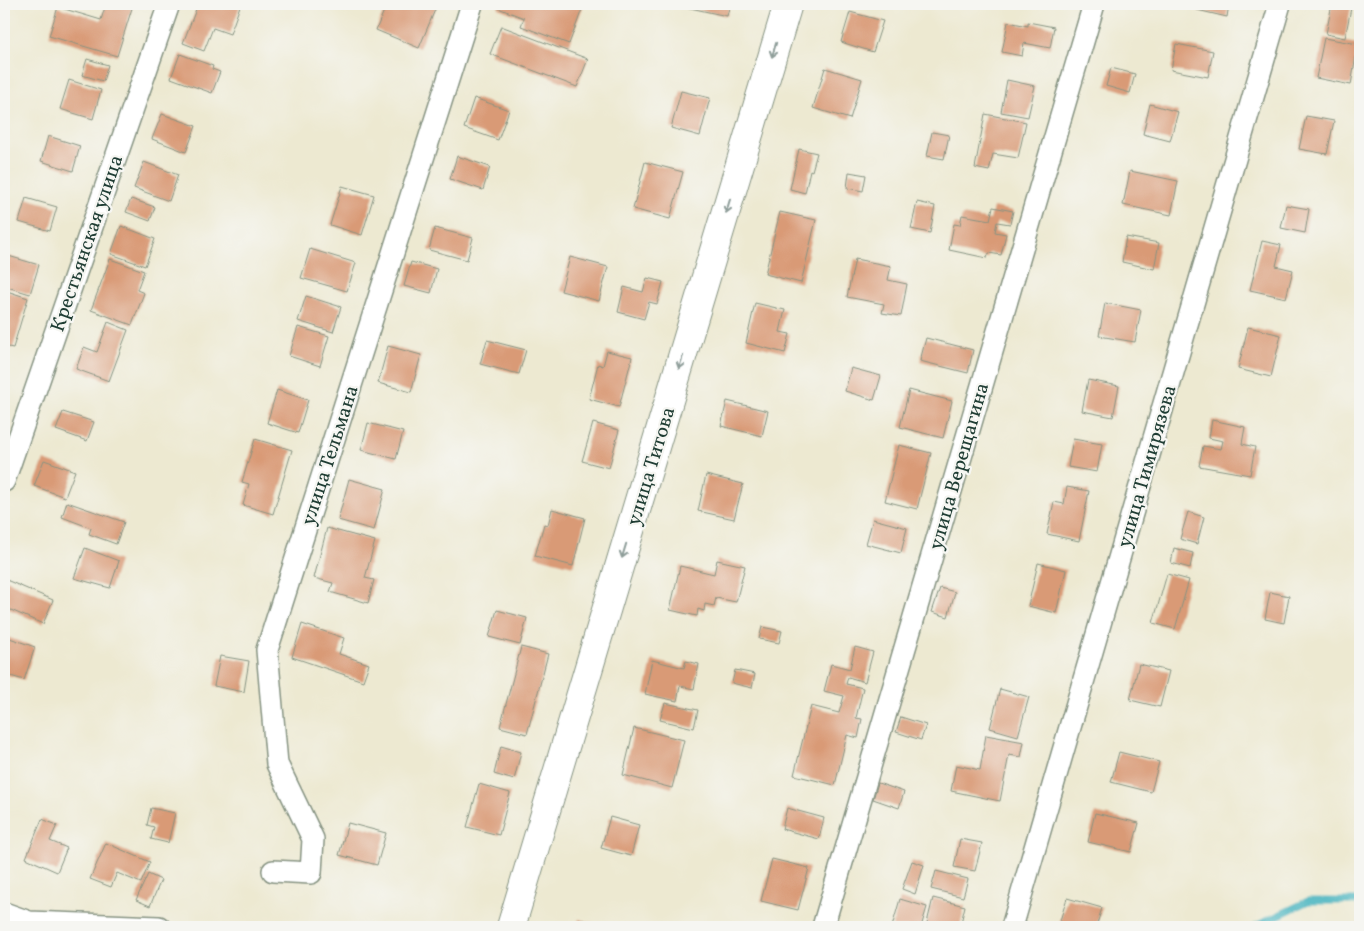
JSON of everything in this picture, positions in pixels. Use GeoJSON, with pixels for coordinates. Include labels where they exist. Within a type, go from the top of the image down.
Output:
{"type":"FeatureCollection","features":[{"type":"Feature","properties":{"kind":"main road","name":"улица Титова"},"geometry":{"type":"LineString","coordinates":[[512,927],[788,4]]}},
{"type":"Feature","properties":{"kind":"street","name":"Крестьянская улица"},"geometry":{"type":"LineString","coordinates":[[4,481],[169,4]]}},
{"type":"Feature","properties":{"kind":"street","name":"улица Тельмана"},"geometry":{"type":"LineString","coordinates":[[273,871],[311,873],[313,838],[277,764],[267,650],[472,4]]}},
{"type":"Feature","properties":{"kind":"street","name":"улица Верещагина"},"geometry":{"type":"LineString","coordinates":[[823,927],[1094,4]]}},
{"type":"Feature","properties":{"kind":"street","name":"улица Тимирязева"},"geometry":{"type":"LineString","coordinates":[[1012,927],[1280,4]]}},
{"type":"Feature","properties":{"kind":"street"},"geometry":{"type":"LineString","coordinates":[[4,913],[30,922],[159,927]]}},
{"type":"Feature","properties":{"kind":"building"},"geometry":{"type":"Polygon","coordinates":[[[106,4],[133,5],[117,56],[49,36],[58,7],[101,20],[106,4]]]}},
{"type":"Feature","properties":{"kind":"building"},"geometry":{"type":"Polygon","coordinates":[[[198,4],[234,4],[240,6],[230,34],[213,28],[204,51],[183,43],[198,4]]]}},
{"type":"Feature","properties":{"kind":"building"},"geometry":{"type":"Polygon","coordinates":[[[395,4],[437,5],[419,48],[376,30],[386,6],[393,9],[395,4]]]}},
{"type":"Feature","properties":{"kind":"building"},"geometry":{"type":"Polygon","coordinates":[[[499,4],[584,4],[569,44],[521,26],[524,18],[498,8],[499,4]]]}},
{"type":"Feature","properties":{"kind":"building"},"geometry":{"type":"Polygon","coordinates":[[[682,4],[730,4],[727,16],[681,6],[682,4]]]}},
{"type":"Feature","properties":{"kind":"building"},"geometry":{"type":"Polygon","coordinates":[[[1198,4],[1229,4],[1227,17],[1197,10],[1198,4]]]}},
{"type":"Feature","properties":{"kind":"building"},"geometry":{"type":"Polygon","coordinates":[[[1332,4],[1351,8],[1345,38],[1326,34],[1332,4]]]}},
{"type":"Feature","properties":{"kind":"building"},"geometry":{"type":"Polygon","coordinates":[[[850,12],[883,21],[873,52],[841,42],[850,12]]]}},
{"type":"Feature","properties":{"kind":"building"},"geometry":{"type":"Polygon","coordinates":[[[1008,22],[1028,26],[1028,22],[1054,27],[1050,48],[1024,43],[1022,56],[1002,52],[1008,22]]]}},
{"type":"Feature","properties":{"kind":"building"},"geometry":{"type":"Polygon","coordinates":[[[501,26],[588,59],[577,87],[490,54],[501,26]]]}},
{"type":"Feature","properties":{"kind":"building"},"geometry":{"type":"Polygon","coordinates":[[[1324,38],[1358,44],[1351,85],[1316,78],[1324,38]]]}},
{"type":"Feature","properties":{"kind":"building"},"geometry":{"type":"Polygon","coordinates":[[[1176,44],[1213,51],[1208,77],[1171,70],[1176,44]]]}},
{"type":"Feature","properties":{"kind":"building"},"geometry":{"type":"Polygon","coordinates":[[[180,54],[213,66],[212,69],[220,72],[212,93],[171,78],[180,54]]]}},
{"type":"Feature","properties":{"kind":"building"},"geometry":{"type":"Polygon","coordinates":[[[87,59],[108,65],[103,81],[82,75],[87,59]]]}},
{"type":"Feature","properties":{"kind":"building"},"geometry":{"type":"Polygon","coordinates":[[[825,68],[862,79],[850,119],[813,108],[825,68]]]}},
{"type":"Feature","properties":{"kind":"building"},"geometry":{"type":"Polygon","coordinates":[[[1111,68],[1135,74],[1130,93],[1106,86],[1111,68]]]}},
{"type":"Feature","properties":{"kind":"building"},"geometry":{"type":"Polygon","coordinates":[[[69,80],[101,90],[93,119],[60,109],[69,80]]]}},
{"type":"Feature","properties":{"kind":"building"},"geometry":{"type":"Polygon","coordinates":[[[1007,80],[1035,86],[1028,117],[1001,112],[1007,80]]]}},
{"type":"Feature","properties":{"kind":"building"},"geometry":{"type":"Polygon","coordinates":[[[681,91],[710,98],[700,136],[671,128],[681,91]]]}},
{"type":"Feature","properties":{"kind":"building"},"geometry":{"type":"Polygon","coordinates":[[[474,98],[509,110],[498,140],[464,128],[474,98]]]}},
{"type":"Feature","properties":{"kind":"building"},"geometry":{"type":"Polygon","coordinates":[[[1150,104],[1178,112],[1170,141],[1143,134],[1150,104]]]}},
{"type":"Feature","properties":{"kind":"building"},"geometry":{"type":"Polygon","coordinates":[[[162,114],[196,126],[186,152],[152,139],[162,114]]]}},
{"type":"Feature","properties":{"kind":"building"},"geometry":{"type":"Polygon","coordinates":[[[985,114],[1026,122],[1018,158],[993,154],[989,171],[975,168],[985,114]]]}},
{"type":"Feature","properties":{"kind":"building"},"geometry":{"type":"Polygon","coordinates":[[[1306,116],[1334,121],[1327,154],[1299,149],[1306,116]]]}},
{"type":"Feature","properties":{"kind":"building"},"geometry":{"type":"Polygon","coordinates":[[[932,132],[949,135],[944,159],[927,156],[932,132]]]}},
{"type":"Feature","properties":{"kind":"building"},"geometry":{"type":"Polygon","coordinates":[[[48,136],[80,146],[73,171],[41,161],[48,136]]]}},
{"type":"Feature","properties":{"kind":"building"},"geometry":{"type":"Polygon","coordinates":[[[799,149],[817,153],[812,171],[810,170],[805,193],[790,189],[799,149]]]}},
{"type":"Feature","properties":{"kind":"building"},"geometry":{"type":"Polygon","coordinates":[[[457,156],[490,167],[483,190],[450,179],[457,156]]]}},
{"type":"Feature","properties":{"kind":"building"},"geometry":{"type":"Polygon","coordinates":[[[144,162],[178,175],[169,201],[134,188],[144,162]]]}},
{"type":"Feature","properties":{"kind":"building"},"geometry":{"type":"Polygon","coordinates":[[[645,162],[683,172],[670,219],[633,209],[645,162]]]}},
{"type":"Feature","properties":{"kind":"building"},"geometry":{"type":"Polygon","coordinates":[[[1130,171],[1178,181],[1171,215],[1123,205],[1130,171]]]}},
{"type":"Feature","properties":{"kind":"building"},"geometry":{"type":"Polygon","coordinates":[[[849,172],[866,175],[863,191],[847,188],[849,172]]]}},
{"type":"Feature","properties":{"kind":"building"},"geometry":{"type":"Polygon","coordinates":[[[342,186],[374,195],[362,235],[330,225],[342,186]]]}},
{"type":"Feature","properties":{"kind":"building"},"geometry":{"type":"Polygon","coordinates":[[[26,198],[57,207],[50,231],[19,222],[26,198]]]}},
{"type":"Feature","properties":{"kind":"building"},"geometry":{"type":"Polygon","coordinates":[[[131,199],[155,207],[150,221],[126,212],[131,199]]]}},
{"type":"Feature","properties":{"kind":"building"},"geometry":{"type":"Polygon","coordinates":[[[917,202],[935,206],[930,233],[911,229],[917,202]]]}},
{"type":"Feature","properties":{"kind":"building"},"geometry":{"type":"Polygon","coordinates":[[[1286,205],[1309,209],[1305,233],[1281,228],[1286,205]]]}},
{"type":"Feature","properties":{"kind":"building"},"geometry":{"type":"Polygon","coordinates":[[[993,207],[1013,211],[1010,224],[997,222],[995,232],[1006,234],[1001,255],[989,253],[987,258],[949,250],[954,224],[960,225],[962,215],[990,220],[993,207]]]}},
{"type":"Feature","properties":{"kind":"building"},"geometry":{"type":"Polygon","coordinates":[[[780,212],[816,220],[801,283],[765,274],[780,212]]]}},
{"type":"Feature","properties":{"kind":"building"},"geometry":{"type":"Polygon","coordinates":[[[121,226],[155,239],[145,266],[111,254],[121,226]]]}},
{"type":"Feature","properties":{"kind":"building"},"geometry":{"type":"Polygon","coordinates":[[[435,228],[473,238],[467,260],[429,250],[435,228]]]}},
{"type":"Feature","properties":{"kind":"building"},"geometry":{"type":"Polygon","coordinates":[[[1126,237],[1159,243],[1154,269],[1122,262],[1126,237]]]}},
{"type":"Feature","properties":{"kind":"building"},"geometry":{"type":"Polygon","coordinates":[[[1262,241],[1281,245],[1276,266],[1293,270],[1286,298],[1250,290],[1262,241]]]}},
{"type":"Feature","properties":{"kind":"building"},"geometry":{"type":"Polygon","coordinates":[[[310,249],[356,263],[347,291],[301,278],[310,249]]]}},
{"type":"Feature","properties":{"kind":"building"},"geometry":{"type":"Polygon","coordinates":[[[5,255],[39,265],[30,294],[4,286],[5,255]]]}},
{"type":"Feature","properties":{"kind":"building"},"geometry":{"type":"Polygon","coordinates":[[[570,257],[608,267],[599,301],[561,291],[570,257]]]}},
{"type":"Feature","properties":{"kind":"building"},"geometry":{"type":"Polygon","coordinates":[[[110,259],[144,271],[137,290],[144,293],[132,325],[91,310],[110,259]]]}},
{"type":"Feature","properties":{"kind":"building"},"geometry":{"type":"Polygon","coordinates":[[[855,259],[891,266],[888,280],[907,284],[901,316],[882,313],[884,304],[847,297],[855,259]]]}},
{"type":"Feature","properties":{"kind":"building"},"geometry":{"type":"Polygon","coordinates":[[[411,262],[437,269],[431,293],[404,286],[411,262]]]}},
{"type":"Feature","properties":{"kind":"building"},"geometry":{"type":"Polygon","coordinates":[[[647,278],[663,282],[657,304],[649,302],[644,319],[618,312],[624,287],[643,292],[647,278]]]}},
{"type":"Feature","properties":{"kind":"building"},"geometry":{"type":"Polygon","coordinates":[[[4,290],[28,298],[13,348],[4,346],[4,290]]]}},
{"type":"Feature","properties":{"kind":"building"},"geometry":{"type":"Polygon","coordinates":[[[306,296],[341,307],[333,332],[298,321],[306,296]]]}},
{"type":"Feature","properties":{"kind":"building"},"geometry":{"type":"Polygon","coordinates":[[[755,303],[785,310],[780,332],[790,334],[785,353],[746,343],[755,303]]]}},
{"type":"Feature","properties":{"kind":"building"},"geometry":{"type":"Polygon","coordinates":[[[1105,303],[1141,310],[1135,342],[1099,336],[1105,303]]]}},
{"type":"Feature","properties":{"kind":"building"},"geometry":{"type":"Polygon","coordinates":[[[108,322],[128,330],[109,381],[76,369],[84,347],[97,352],[108,322]]]}},
{"type":"Feature","properties":{"kind":"building"},"geometry":{"type":"Polygon","coordinates":[[[298,327],[329,336],[320,366],[289,356],[298,327]]]}},
{"type":"Feature","properties":{"kind":"building"},"geometry":{"type":"Polygon","coordinates":[[[1248,327],[1281,335],[1271,377],[1238,369],[1248,327]]]}},
{"type":"Feature","properties":{"kind":"building"},"geometry":{"type":"Polygon","coordinates":[[[926,338],[973,350],[968,373],[920,361],[926,338]]]}},
{"type":"Feature","properties":{"kind":"building"},"geometry":{"type":"Polygon","coordinates":[[[487,340],[526,350],[519,374],[480,364],[487,340]]]}},
{"type":"Feature","properties":{"kind":"building"},"geometry":{"type":"Polygon","coordinates":[[[388,346],[421,355],[411,392],[378,383],[388,346]]]}},
{"type":"Feature","properties":{"kind":"building"},"geometry":{"type":"Polygon","coordinates":[[[607,351],[632,357],[619,407],[589,399],[598,364],[603,366],[607,351]]]}},
{"type":"Feature","properties":{"kind":"building"},"geometry":{"type":"Polygon","coordinates":[[[851,368],[881,376],[874,400],[845,391],[851,368]]]}},
{"type":"Feature","properties":{"kind":"building"},"geometry":{"type":"Polygon","coordinates":[[[1088,380],[1119,386],[1113,417],[1082,411],[1088,380]]]}},
{"type":"Feature","properties":{"kind":"building"},"geometry":{"type":"Polygon","coordinates":[[[277,390],[308,400],[298,433],[267,423],[277,390]]]}},
{"type":"Feature","properties":{"kind":"building"},"geometry":{"type":"Polygon","coordinates":[[[909,390],[952,401],[943,438],[900,427],[909,390]]]}},
{"type":"Feature","properties":{"kind":"building"},"geometry":{"type":"Polygon","coordinates":[[[727,401],[768,411],[762,436],[721,426],[727,401]]]}},
{"type":"Feature","properties":{"kind":"building"},"geometry":{"type":"Polygon","coordinates":[[[63,412],[94,422],[87,441],[56,430],[63,412]]]}},
{"type":"Feature","properties":{"kind":"building"},"geometry":{"type":"Polygon","coordinates":[[[1212,420],[1245,427],[1242,444],[1255,447],[1250,475],[1199,466],[1203,446],[1221,449],[1223,441],[1209,438],[1212,420]]]}},
{"type":"Feature","properties":{"kind":"building"},"geometry":{"type":"Polygon","coordinates":[[[368,423],[403,432],[396,459],[361,450],[368,423]]]}},
{"type":"Feature","properties":{"kind":"building"},"geometry":{"type":"Polygon","coordinates":[[[593,423],[619,430],[609,468],[582,461],[593,423]]]}},
{"type":"Feature","properties":{"kind":"building"},"geometry":{"type":"Polygon","coordinates":[[[255,439],[292,450],[273,514],[243,505],[249,484],[242,482],[255,439]]]}},
{"type":"Feature","properties":{"kind":"building"},"geometry":{"type":"Polygon","coordinates":[[[1073,439],[1102,444],[1097,472],[1068,467],[1073,439]]]}},
{"type":"Feature","properties":{"kind":"building"},"geometry":{"type":"Polygon","coordinates":[[[899,445],[931,453],[917,509],[885,501],[899,445]]]}},
{"type":"Feature","properties":{"kind":"building"},"geometry":{"type":"Polygon","coordinates":[[[44,460],[75,471],[65,497],[34,486],[44,460]]]}},
{"type":"Feature","properties":{"kind":"building"},"geometry":{"type":"Polygon","coordinates":[[[706,475],[743,484],[734,519],[698,511],[706,475]]]}},
{"type":"Feature","properties":{"kind":"building"},"geometry":{"type":"Polygon","coordinates":[[[349,479],[385,489],[374,530],[338,520],[349,479]]]}},
{"type":"Feature","properties":{"kind":"building"},"geometry":{"type":"Polygon","coordinates":[[[1067,487],[1089,491],[1079,541],[1047,534],[1054,502],[1064,504],[1067,487]]]}},
{"type":"Feature","properties":{"kind":"building"},"geometry":{"type":"Polygon","coordinates":[[[67,502],[124,522],[116,544],[89,534],[91,528],[62,517],[67,502]]]}},
{"type":"Feature","properties":{"kind":"building"},"geometry":{"type":"Polygon","coordinates":[[[552,509],[585,518],[573,566],[535,556],[544,524],[548,525],[552,509]]]}},
{"type":"Feature","properties":{"kind":"building"},"geometry":{"type":"Polygon","coordinates":[[[1188,512],[1204,517],[1197,544],[1180,539],[1188,512]]]}},
{"type":"Feature","properties":{"kind":"building"},"geometry":{"type":"Polygon","coordinates":[[[873,519],[907,528],[901,553],[866,544],[873,519]]]}},
{"type":"Feature","properties":{"kind":"building"},"geometry":{"type":"Polygon","coordinates":[[[327,528],[375,541],[365,578],[374,580],[368,603],[330,592],[333,583],[314,578],[327,528]]]}},
{"type":"Feature","properties":{"kind":"building"},"geometry":{"type":"Polygon","coordinates":[[[85,548],[119,561],[110,588],[74,578],[85,548]]]}},
{"type":"Feature","properties":{"kind":"building"},"geometry":{"type":"Polygon","coordinates":[[[1174,548],[1193,553],[1190,568],[1171,563],[1174,548]]]}},
{"type":"Feature","properties":{"kind":"building"},"geometry":{"type":"Polygon","coordinates":[[[717,560],[745,566],[736,602],[716,598],[714,606],[705,604],[704,611],[698,609],[697,616],[670,610],[680,566],[714,574],[717,560]]]}},
{"type":"Feature","properties":{"kind":"building"},"geometry":{"type":"Polygon","coordinates":[[[1038,563],[1066,570],[1056,613],[1028,606],[1038,563]]]}},
{"type":"Feature","properties":{"kind":"building"},"geometry":{"type":"Polygon","coordinates":[[[1167,574],[1189,580],[1175,629],[1153,623],[1167,574]]]}},
{"type":"Feature","properties":{"kind":"building"},"geometry":{"type":"Polygon","coordinates":[[[4,579],[53,600],[43,624],[4,607],[4,579]]]}},
{"type":"Feature","properties":{"kind":"building"},"geometry":{"type":"Polygon","coordinates":[[[940,588],[955,592],[948,617],[932,612],[940,588]]]}},
{"type":"Feature","properties":{"kind":"building"},"geometry":{"type":"Polygon","coordinates":[[[1270,592],[1289,596],[1284,623],[1265,619],[1270,592]]]}},
{"type":"Feature","properties":{"kind":"building"},"geometry":{"type":"Polygon","coordinates":[[[497,610],[527,618],[520,645],[489,637],[497,610]]]}},
{"type":"Feature","properties":{"kind":"building"},"geometry":{"type":"Polygon","coordinates":[[[302,624],[344,638],[339,654],[369,664],[363,681],[292,657],[302,624]]]}},
{"type":"Feature","properties":{"kind":"building"},"geometry":{"type":"Polygon","coordinates":[[[762,627],[782,631],[779,643],[759,639],[762,627]]]}},
{"type":"Feature","properties":{"kind":"building"},"geometry":{"type":"Polygon","coordinates":[[[4,636],[35,647],[24,680],[4,674],[4,636]]]}},
{"type":"Feature","properties":{"kind":"building"},"geometry":{"type":"Polygon","coordinates":[[[521,647],[548,654],[527,734],[500,727],[521,647]]]}},
{"type":"Feature","properties":{"kind":"building"},"geometry":{"type":"Polygon","coordinates":[[[855,647],[873,652],[865,682],[848,677],[846,684],[863,688],[856,718],[862,719],[858,738],[847,735],[835,785],[794,775],[811,706],[839,713],[844,696],[824,691],[831,664],[850,669],[855,647]]]}},
{"type":"Feature","properties":{"kind":"building"},"geometry":{"type":"Polygon","coordinates":[[[220,656],[249,661],[244,692],[214,686],[220,656]]]}},
{"type":"Feature","properties":{"kind":"building"},"geometry":{"type":"Polygon","coordinates":[[[652,660],[684,668],[686,661],[699,664],[694,689],[680,686],[677,701],[645,694],[652,660]]]}},
{"type":"Feature","properties":{"kind":"building"},"geometry":{"type":"Polygon","coordinates":[[[1139,664],[1169,671],[1160,707],[1130,700],[1139,664]]]}},
{"type":"Feature","properties":{"kind":"building"},"geometry":{"type":"Polygon","coordinates":[[[735,670],[755,674],[752,688],[732,683],[735,670]]]}},
{"type":"Feature","properties":{"kind":"building"},"geometry":{"type":"Polygon","coordinates":[[[1000,689],[1029,697],[1018,736],[990,728],[1000,689]]]}},
{"type":"Feature","properties":{"kind":"building"},"geometry":{"type":"Polygon","coordinates":[[[665,703],[698,710],[694,728],[660,720],[665,703]]]}},
{"type":"Feature","properties":{"kind":"building"},"geometry":{"type":"Polygon","coordinates":[[[901,717],[926,725],[921,740],[896,732],[901,717]]]}},
{"type":"Feature","properties":{"kind":"building"},"geometry":{"type":"Polygon","coordinates":[[[634,728],[684,740],[672,788],[623,775],[634,728]]]}},
{"type":"Feature","properties":{"kind":"building"},"geometry":{"type":"Polygon","coordinates":[[[986,735],[1024,742],[1021,757],[1009,755],[1000,801],[951,791],[956,765],[980,770],[986,735]]]}},
{"type":"Feature","properties":{"kind":"building"},"geometry":{"type":"Polygon","coordinates":[[[501,746],[521,752],[514,780],[494,774],[501,746]]]}},
{"type":"Feature","properties":{"kind":"building"},"geometry":{"type":"Polygon","coordinates":[[[1119,752],[1159,762],[1151,792],[1111,782],[1119,752]]]}},
{"type":"Feature","properties":{"kind":"building"},"geometry":{"type":"Polygon","coordinates":[[[878,783],[904,792],[899,808],[873,799],[878,783]]]}},
{"type":"Feature","properties":{"kind":"building"},"geometry":{"type":"Polygon","coordinates":[[[479,784],[510,793],[499,835],[467,827],[479,784]]]}},
{"type":"Feature","properties":{"kind":"building"},"geometry":{"type":"Polygon","coordinates":[[[151,808],[175,813],[168,843],[151,839],[154,827],[147,825],[151,808]]]}},
{"type":"Feature","properties":{"kind":"building"},"geometry":{"type":"Polygon","coordinates":[[[787,808],[824,818],[819,839],[782,829],[787,808]]]}},
{"type":"Feature","properties":{"kind":"building"},"geometry":{"type":"Polygon","coordinates":[[[1095,813],[1139,823],[1131,852],[1088,842],[1095,813]]]}},
{"type":"Feature","properties":{"kind":"building"},"geometry":{"type":"Polygon","coordinates":[[[610,817],[639,825],[631,856],[601,848],[610,817]]]}},
{"type":"Feature","properties":{"kind":"building"},"geometry":{"type":"Polygon","coordinates":[[[42,819],[57,825],[50,841],[67,848],[57,872],[26,858],[42,819]]]}},
{"type":"Feature","properties":{"kind":"building"},"geometry":{"type":"Polygon","coordinates":[[[348,823],[386,833],[377,865],[339,855],[348,823]]]}},
{"type":"Feature","properties":{"kind":"building"},"geometry":{"type":"Polygon","coordinates":[[[960,839],[982,843],[975,871],[954,867],[960,839]]]}},
{"type":"Feature","properties":{"kind":"building"},"geometry":{"type":"Polygon","coordinates":[[[106,843],[150,862],[141,883],[117,873],[111,887],[90,879],[106,843]]]}},
{"type":"Feature","properties":{"kind":"building"},"geometry":{"type":"Polygon","coordinates":[[[772,859],[809,868],[798,910],[761,901],[772,859]]]}},
{"type":"Feature","properties":{"kind":"building"},"geometry":{"type":"Polygon","coordinates":[[[912,861],[924,865],[915,894],[902,889],[912,861]]]}},
{"type":"Feature","properties":{"kind":"building"},"geometry":{"type":"Polygon","coordinates":[[[936,871],[968,879],[963,897],[931,889],[936,871]]]}},
{"type":"Feature","properties":{"kind":"building"},"geometry":{"type":"Polygon","coordinates":[[[148,874],[161,880],[150,906],[136,900],[148,874]]]}},
{"type":"Feature","properties":{"kind":"building"},"geometry":{"type":"Polygon","coordinates":[[[933,898],[965,906],[960,927],[926,927],[933,898]]]}},
{"type":"Feature","properties":{"kind":"building"},"geometry":{"type":"Polygon","coordinates":[[[1067,898],[1102,908],[1096,927],[1058,927],[1067,898]]]}},
{"type":"Feature","properties":{"kind":"building"},"geometry":{"type":"Polygon","coordinates":[[[900,899],[927,907],[921,927],[892,927],[900,899]]]}},
{"type":"Feature","properties":{"kind":"building"},"geometry":{"type":"Polygon","coordinates":[[[579,919],[607,927],[577,927],[579,919]]]}},
{"type":"Feature","properties":{"kind":"waterway"},"geometry":{"type":"LineString","coordinates":[[1254,927],[1308,901],[1360,901]]}}]}
